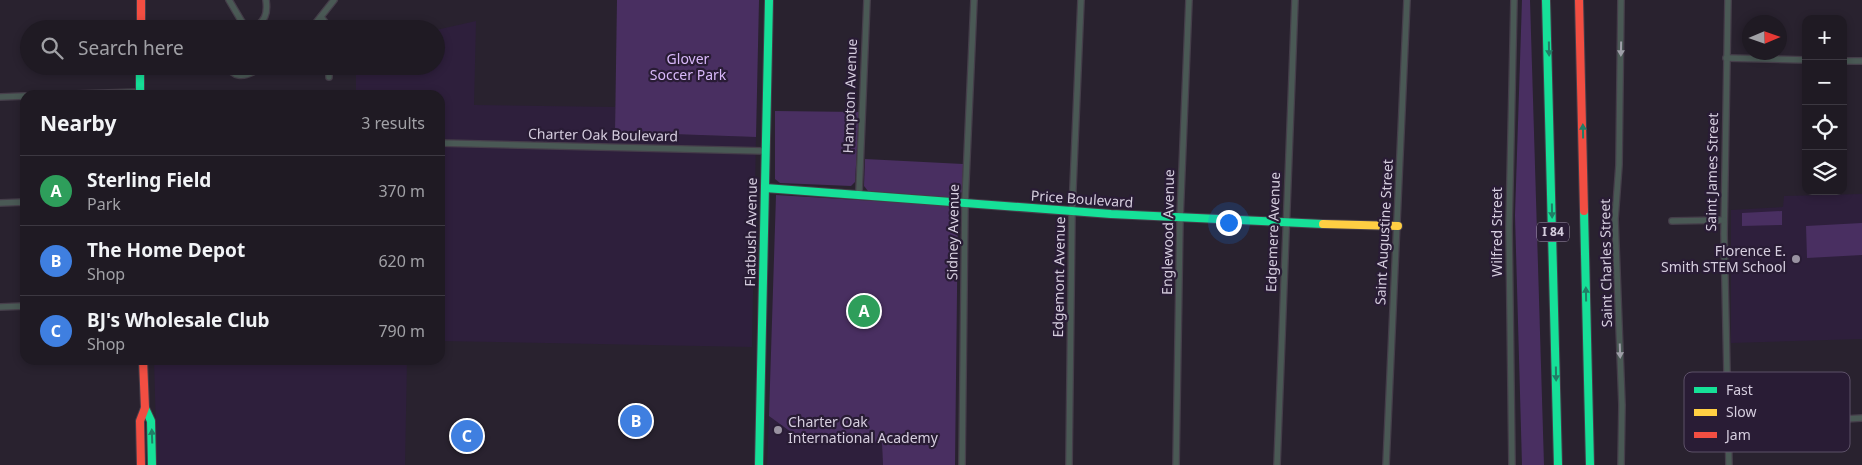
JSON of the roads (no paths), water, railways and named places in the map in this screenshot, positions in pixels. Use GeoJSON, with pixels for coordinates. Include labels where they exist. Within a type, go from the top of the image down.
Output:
{"type":"FeatureCollection","features":[{"type":"Feature","properties":{"kind":"main road"},"geometry":{"type":"LineString","coordinates":[[141,0],[141,20]]}},
{"type":"Feature","properties":{"kind":"main road","name":"Flatbush Avenue"},"geometry":{"type":"LineString","coordinates":[[758,465],[769,0]]}},
{"type":"Feature","properties":{"kind":"main road","name":"I 84"},"geometry":{"type":"LineString","coordinates":[[1546,0],[1558,465]]}},
{"type":"Feature","properties":{"kind":"main road","name":"I 84"},"geometry":{"type":"LineString","coordinates":[[1578,0],[1590,465]]}},
{"type":"Feature","properties":{"kind":"main road"},"geometry":{"type":"LineString","coordinates":[[140,75],[140,90]]}},
{"type":"Feature","properties":{"kind":"main road","name":"Price Boulevard"},"geometry":{"type":"LineString","coordinates":[[765,188],[859,192],[1072,211],[1180,218],[1286,224],[1398,226]]}},
{"type":"Feature","properties":{"kind":"main road"},"geometry":{"type":"LineString","coordinates":[[144,365],[145,408],[140,421],[141,461],[152,461],[151,421],[145,408]]}},
{"type":"Feature","properties":{"kind":"street"},"geometry":{"type":"LineString","coordinates":[[229,0],[241,20]]}},
{"type":"Feature","properties":{"kind":"street"},"geometry":{"type":"LineString","coordinates":[[263,20],[267,14],[266,0]]}},
{"type":"Feature","properties":{"kind":"street"},"geometry":{"type":"LineString","coordinates":[[318,20],[334,0]]}},
{"type":"Feature","properties":{"kind":"street","name":"Hampton Avenue"},"geometry":{"type":"LineString","coordinates":[[859,192],[867,0]]}},
{"type":"Feature","properties":{"kind":"street","name":"Sidney Avenue"},"geometry":{"type":"LineString","coordinates":[[962,465],[965,202],[974,0]]}},
{"type":"Feature","properties":{"kind":"street","name":"Edgemont Avenue"},"geometry":{"type":"LineString","coordinates":[[1069,465],[1072,211],[1081,0]]}},
{"type":"Feature","properties":{"kind":"street","name":"Englewood Avenue"},"geometry":{"type":"LineString","coordinates":[[1176,465],[1180,218],[1189,0]]}},
{"type":"Feature","properties":{"kind":"street","name":"Edgemere Avenue"},"geometry":{"type":"LineString","coordinates":[[1277,465],[1295,0]]}},
{"type":"Feature","properties":{"kind":"street","name":"Saint Augustine Street"},"geometry":{"type":"LineString","coordinates":[[1386,465],[1407,0]]}},
{"type":"Feature","properties":{"kind":"street","name":"Wilfred Street"},"geometry":{"type":"LineString","coordinates":[[1512,465],[1509,227],[1514,0]]}},
{"type":"Feature","properties":{"kind":"street","name":"Saint Charles Street"},"geometry":{"type":"LineString","coordinates":[[1621,0],[1619,165],[1615,220],[1622,404],[1621,465]]}},
{"type":"Feature","properties":{"kind":"street","name":"Saint James Street"},"geometry":{"type":"LineString","coordinates":[[1727,372],[1724,220],[1728,0]]}},
{"type":"Feature","properties":{"kind":"street"},"geometry":{"type":"LineString","coordinates":[[1726,58],[1802,60]]}},
{"type":"Feature","properties":{"kind":"street"},"geometry":{"type":"LineString","coordinates":[[1847,61],[1862,61]]}},
{"type":"Feature","properties":{"kind":"street"},"geometry":{"type":"LineString","coordinates":[[0,97],[20,96]]}},
{"type":"Feature","properties":{"kind":"street","name":"Charter Oak Boulevard"},"geometry":{"type":"LineString","coordinates":[[445,143],[766,151]]}},
{"type":"Feature","properties":{"kind":"street"},"geometry":{"type":"LineString","coordinates":[[0,203],[20,202]]}},
{"type":"Feature","properties":{"kind":"street"},"geometry":{"type":"LineString","coordinates":[[1672,221],[1724,220]]}},
{"type":"Feature","properties":{"kind":"street"},"geometry":{"type":"LineString","coordinates":[[0,307],[20,306]]}},
{"type":"Feature","properties":{"kind":"street","name":"Saint James Street"},"geometry":{"type":"LineString","coordinates":[[1729,452],[1729,465]]}},
{"type":"Feature","properties":{"kind":"place","name":"Florence E. Smith STEM School"},"geometry":{"type":"Point","coordinates":[1796,259]}},
{"type":"Feature","properties":{"kind":"place","name":"Sterling Field"},"geometry":{"type":"Point","coordinates":[864,311]}},
{"type":"Feature","properties":{"kind":"place","name":"The Home Depot"},"geometry":{"type":"Point","coordinates":[636,421]}},
{"type":"Feature","properties":{"kind":"place","name":"Charter Oak International Academy"},"geometry":{"type":"Point","coordinates":[778,430]}},
{"type":"Feature","properties":{"kind":"place","name":"BJ's Wholesale Club"},"geometry":{"type":"Point","coordinates":[467,436]}},
{"type":"Feature","properties":{"kind":"park label","name":"Glover Soccer Park"},"geometry":{"type":"Point","coordinates":[688,68]}}]}
